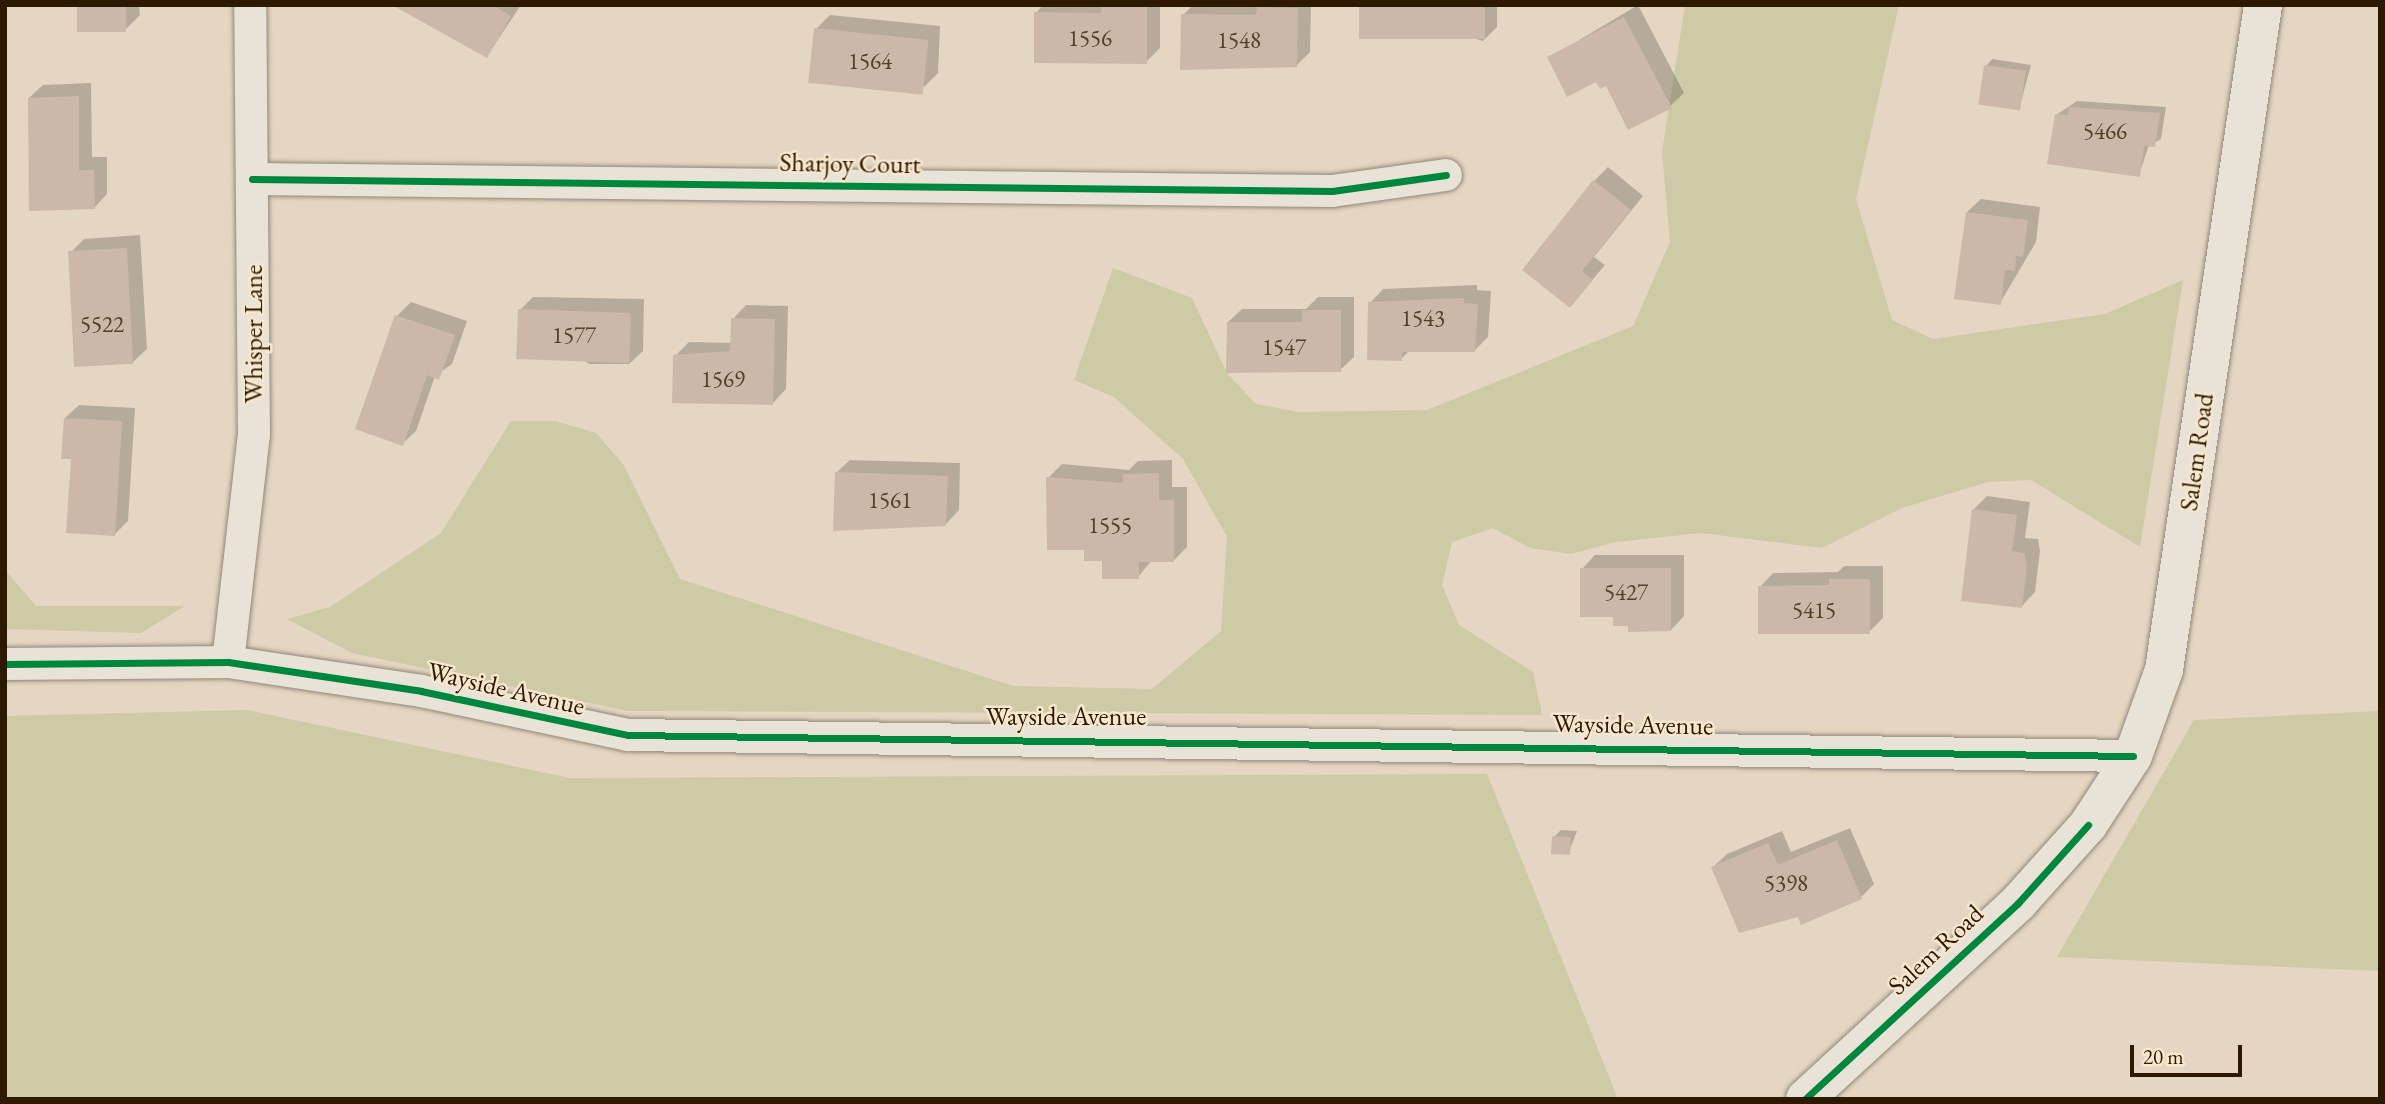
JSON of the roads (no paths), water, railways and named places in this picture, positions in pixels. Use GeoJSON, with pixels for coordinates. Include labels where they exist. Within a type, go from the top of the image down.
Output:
{"type":"FeatureCollection","features":[{"type":"Feature","properties":{"kind":"street","name":"Whisper Lane"},"geometry":{"type":"LineString","coordinates":[[228,662],[254,435],[250,5]]}},
{"type":"Feature","properties":{"kind":"street","name":"Salem Road"},"geometry":{"type":"LineString","coordinates":[[1805,1099],[2018,903],[2088,825],[2133,756],[2164,670],[2263,5]]}},
{"type":"Feature","properties":{"kind":"street","name":"Sharjoy Court"},"geometry":{"type":"LineString","coordinates":[[252,179],[1332,191],[1446,175]]}},
{"type":"Feature","properties":{"kind":"street","name":"Wayside Avenue"},"geometry":{"type":"LineString","coordinates":[[5,664],[228,662],[421,691],[628,735],[2133,756]]}}]}
